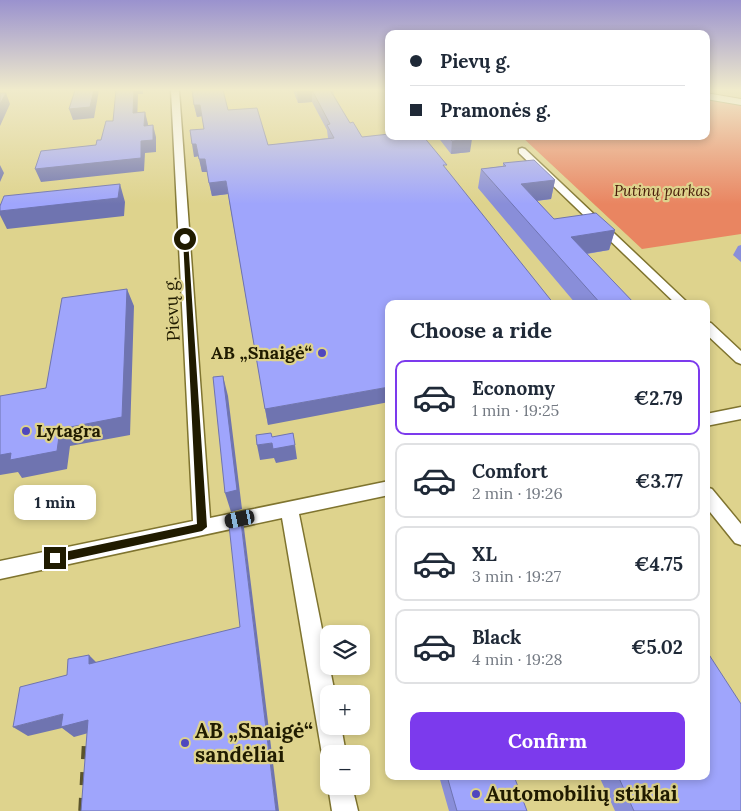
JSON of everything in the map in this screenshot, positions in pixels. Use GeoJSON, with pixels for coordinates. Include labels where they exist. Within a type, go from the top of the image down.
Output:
{"type":"FeatureCollection","features":[{"type":"Feature","properties":{"kind":"street","name":"Pievų g."},"geometry":{"type":"LineString","coordinates":[[178,128],[202,527]]}},
{"type":"Feature","properties":{"kind":"street"},"geometry":{"type":"LineString","coordinates":[[522,151],[678,300]]}},
{"type":"Feature","properties":{"kind":"street"},"geometry":{"type":"LineString","coordinates":[[710,330],[741,359]]}},
{"type":"Feature","properties":{"kind":"street"},"geometry":{"type":"LineString","coordinates":[[710,419],[741,413]]}},
{"type":"Feature","properties":{"kind":"street"},"geometry":{"type":"LineString","coordinates":[[0,570],[385,489]]}},
{"type":"Feature","properties":{"kind":"street"},"geometry":{"type":"LineString","coordinates":[[710,499],[741,536]]}},
{"type":"Feature","properties":{"kind":"street"},"geometry":{"type":"LineString","coordinates":[[289,508],[322,685]]}},
{"type":"Feature","properties":{"kind":"street"},"geometry":{"type":"LineString","coordinates":[[342,795],[345,811]]}},
{"type":"Feature","properties":{"kind":"green space","name":"Putinų parkas"},"geometry":{"type":"Polygon","coordinates":[[[710,128],[741,128],[741,234],[642,249],[525,140],[710,140],[710,128]]]}},
{"type":"Feature","properties":{"kind":"building"},"geometry":{"type":"Polygon","coordinates":[[[104,128],[153,128],[153,140],[141,141],[141,158],[35,169],[41,151],[96,145],[97,140],[101,140],[104,128]]]}},
{"type":"Feature","properties":{"kind":"building","name":"AB „Snaigė“"},"geometry":{"type":"Polygon","coordinates":[[[263,128],[268,145],[334,138],[329,128],[357,128],[362,137],[385,134],[385,140],[426,140],[447,165],[443,165],[551,300],[385,300],[385,388],[265,409],[226,181],[209,183],[205,159],[199,159],[196,144],[192,144],[190,130],[263,128]]]}},
{"type":"Feature","properties":{"kind":"building"},"geometry":{"type":"Polygon","coordinates":[[[534,160],[555,180],[521,184],[554,219],[596,213],[615,230],[571,237],[631,300],[597,300],[481,169],[506,166],[503,163],[534,160]]]}},
{"type":"Feature","properties":{"kind":"building"},"geometry":{"type":"Polygon","coordinates":[[[120,184],[118,198],[0,211],[4,196],[120,184]]]}},
{"type":"Feature","properties":{"kind":"building"},"geometry":{"type":"Polygon","coordinates":[[[127,289],[122,417],[60,429],[57,451],[10,460],[11,453],[0,455],[0,396],[46,388],[62,298],[127,289]]]}},
{"type":"Feature","properties":{"kind":"building"},"geometry":{"type":"Polygon","coordinates":[[[223,376],[237,490],[225,493],[213,377],[223,376]]]}},
{"type":"Feature","properties":{"kind":"building"},"geometry":{"type":"Polygon","coordinates":[[[271,433],[272,437],[293,433],[295,445],[273,449],[272,443],[257,445],[256,435],[271,433]]]}},
{"type":"Feature","properties":{"kind":"building","name":"AB „Snaigė“ sandėliai"},"geometry":{"type":"Polygon","coordinates":[[[240,514],[276,811],[81,811],[88,720],[61,727],[63,714],[13,727],[20,687],[67,675],[68,659],[89,655],[89,664],[240,627],[228,516],[240,514]]]}},
{"type":"Feature","properties":{"kind":"building"},"geometry":{"type":"Polygon","coordinates":[[[710,656],[741,704],[741,811],[634,811],[620,780],[710,780],[710,656]]]}},
{"type":"Feature","properties":{"kind":"building","name":"Automobilių stiklai"},"geometry":{"type":"Polygon","coordinates":[[[448,780],[515,780],[527,811],[457,811],[448,780]]]}},
{"type":"Feature","properties":{"kind":"railway"},"geometry":{"type":"LineString","coordinates":[[81,811],[85,736]]}},
{"type":"Feature","properties":{"kind":"place","name":"AB „Snaigė“"},"geometry":{"type":"Point","coordinates":[322,353]}},
{"type":"Feature","properties":{"kind":"place","name":"Lytagra"},"geometry":{"type":"Point","coordinates":[26,431]}},
{"type":"Feature","properties":{"kind":"place","name":"AB „Snaigė“ sandėliai"},"geometry":{"type":"Point","coordinates":[185,743]}},
{"type":"Feature","properties":{"kind":"place","name":"Automobilių stiklai"},"geometry":{"type":"Point","coordinates":[476,794]}},
{"type":"Feature","properties":{"kind":"route"},"geometry":{"type":"LineString","coordinates":[[55,558],[202,527],[185,239]]}}]}
